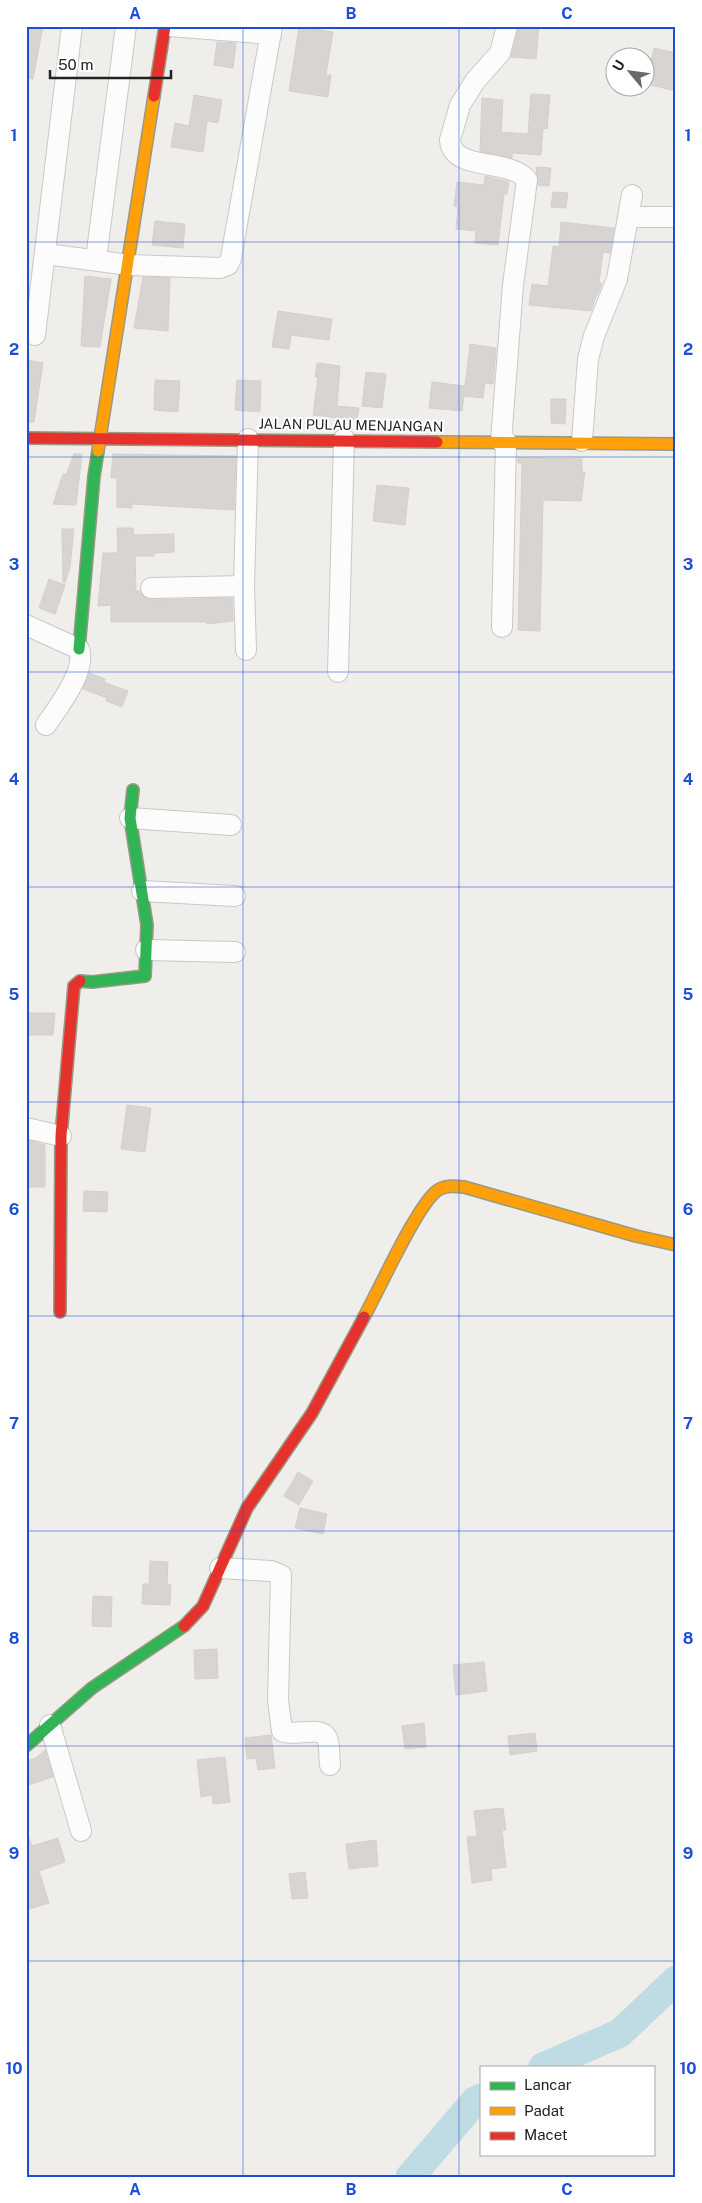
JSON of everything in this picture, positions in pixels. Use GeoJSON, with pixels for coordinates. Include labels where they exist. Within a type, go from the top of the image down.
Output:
{"type":"FeatureCollection","features":[{"type":"Feature","properties":{"kind":"street"},"geometry":{"type":"LineString","coordinates":[[35,335],[72,26]]}},
{"type":"Feature","properties":{"kind":"street"},"geometry":{"type":"LineString","coordinates":[[96,259],[126,26]]}},
{"type":"Feature","properties":{"kind":"street"},"geometry":{"type":"LineString","coordinates":[[46,725],[79,670],[81,662],[79,649],[85,562],[100,440],[129,265],[165,26]]}},
{"type":"Feature","properties":{"kind":"street"},"geometry":{"type":"LineString","coordinates":[[46,254],[96,259],[129,265],[220,268],[228,265],[231,258],[272,30],[169,26]]}},
{"type":"Feature","properties":{"kind":"street"},"geometry":{"type":"LineString","coordinates":[[502,626],[504,441],[511,303],[527,180],[523,174],[510,169],[467,160],[456,154],[450,140],[460,105],[475,81],[500,53],[507,26]]}},
{"type":"Feature","properties":{"kind":"street"},"geometry":{"type":"LineString","coordinates":[[582,441],[588,359],[594,336],[617,279],[632,195]]}},
{"type":"Feature","properties":{"kind":"street"},"geometry":{"type":"LineString","coordinates":[[628,217],[676,217]]}},
{"type":"Feature","properties":{"kind":"street","name":"JALAN PULAU MENJANGAN"},"geometry":{"type":"LineString","coordinates":[[26,438],[100,440],[582,441],[676,444]]}},
{"type":"Feature","properties":{"kind":"street"},"geometry":{"type":"LineString","coordinates":[[246,650],[244,586],[248,439]]}},
{"type":"Feature","properties":{"kind":"street"},"geometry":{"type":"LineString","coordinates":[[338,672],[344,440]]}},
{"type":"Feature","properties":{"kind":"street"},"geometry":{"type":"LineString","coordinates":[[151,588],[244,586]]}},
{"type":"Feature","properties":{"kind":"street"},"geometry":{"type":"LineString","coordinates":[[26,625],[79,649]]}},
{"type":"Feature","properties":{"kind":"street"},"geometry":{"type":"LineString","coordinates":[[60,1312],[61,1136],[74,986],[80,980],[92,982],[145,976],[147,925],[130,818],[133,790]]}},
{"type":"Feature","properties":{"kind":"street"},"geometry":{"type":"LineString","coordinates":[[130,818],[231,825]]}},
{"type":"Feature","properties":{"kind":"street"},"geometry":{"type":"LineString","coordinates":[[142,891],[235,896]]}},
{"type":"Feature","properties":{"kind":"street"},"geometry":{"type":"LineString","coordinates":[[146,950],[235,952]]}},
{"type":"Feature","properties":{"kind":"street"},"geometry":{"type":"LineString","coordinates":[[26,1128],[61,1136]]}},
{"type":"Feature","properties":{"kind":"street"},"geometry":{"type":"LineString","coordinates":[[26,1746],[92,1688],[189,1622],[202,1606],[247,1508],[316,1405],[419,1213],[430,1195],[436,1190],[453,1186],[464,1187],[636,1236],[676,1244]]}},
{"type":"Feature","properties":{"kind":"street"},"geometry":{"type":"LineString","coordinates":[[220,1568],[271,1571],[280,1575],[282,1582],[278,1690],[280,1726],[282,1731],[287,1734],[313,1731],[324,1734],[328,1738],[330,1765]]}},
{"type":"Feature","properties":{"kind":"street"},"geometry":{"type":"LineString","coordinates":[[50,1725],[81,1831]]}},
{"type":"Feature","properties":{"kind":"building"},"geometry":{"type":"Polygon","coordinates":[[[26,26],[43,26],[33,79],[26,78],[26,26]]]}},
{"type":"Feature","properties":{"kind":"building"},"geometry":{"type":"Polygon","coordinates":[[[519,26],[539,26],[536,59],[511,57],[519,26]]]}},
{"type":"Feature","properties":{"kind":"building"},"geometry":{"type":"Polygon","coordinates":[[[299,27],[333,32],[326,75],[331,75],[328,97],[289,91],[299,27]]]}},
{"type":"Feature","properties":{"kind":"building"},"geometry":{"type":"Polygon","coordinates":[[[217,42],[236,43],[233,68],[214,65],[217,42]]]}},
{"type":"Feature","properties":{"kind":"building"},"geometry":{"type":"Polygon","coordinates":[[[654,48],[676,53],[676,75],[672,90],[654,86],[654,48]]]}},
{"type":"Feature","properties":{"kind":"building"},"geometry":{"type":"Polygon","coordinates":[[[531,94],[550,95],[547,129],[543,128],[541,155],[512,153],[512,158],[480,151],[482,98],[503,100],[501,132],[528,134],[531,94]]]}},
{"type":"Feature","properties":{"kind":"building"},"geometry":{"type":"Polygon","coordinates":[[[194,95],[222,100],[218,123],[207,121],[203,152],[171,147],[175,123],[189,126],[194,95]]]}},
{"type":"Feature","properties":{"kind":"building"},"geometry":{"type":"Polygon","coordinates":[[[536,167],[551,168],[549,186],[538,185],[536,167]]]}},
{"type":"Feature","properties":{"kind":"building"},"geometry":{"type":"Polygon","coordinates":[[[485,176],[509,182],[507,194],[504,194],[498,245],[475,243],[476,231],[456,229],[458,206],[454,206],[457,182],[484,185],[485,176]]]}},
{"type":"Feature","properties":{"kind":"building"},"geometry":{"type":"Polygon","coordinates":[[[553,192],[568,193],[566,208],[551,207],[553,192]]]}},
{"type":"Feature","properties":{"kind":"building"},"geometry":{"type":"Polygon","coordinates":[[[155,221],[185,224],[183,248],[152,245],[155,221]]]}},
{"type":"Feature","properties":{"kind":"building"},"geometry":{"type":"Polygon","coordinates":[[[561,222],[614,228],[610,253],[603,252],[599,283],[602,283],[591,311],[529,305],[532,284],[548,286],[553,246],[559,247],[561,222]]]}},
{"type":"Feature","properties":{"kind":"building"},"geometry":{"type":"Polygon","coordinates":[[[85,276],[111,279],[100,347],[81,346],[85,276]]]}},
{"type":"Feature","properties":{"kind":"building"},"geometry":{"type":"Polygon","coordinates":[[[143,277],[170,278],[168,331],[134,328],[143,277]]]}},
{"type":"Feature","properties":{"kind":"building"},"geometry":{"type":"Polygon","coordinates":[[[278,311],[332,319],[329,340],[291,335],[289,349],[272,347],[278,311]]]}},
{"type":"Feature","properties":{"kind":"building"},"geometry":{"type":"Polygon","coordinates":[[[470,344],[496,348],[493,384],[485,383],[483,398],[464,396],[462,411],[429,408],[432,382],[465,386],[470,344]]]}},
{"type":"Feature","properties":{"kind":"building"},"geometry":{"type":"Polygon","coordinates":[[[26,360],[43,363],[34,422],[26,422],[26,360]]]}},
{"type":"Feature","properties":{"kind":"building"},"geometry":{"type":"Polygon","coordinates":[[[317,363],[340,366],[337,406],[359,408],[357,420],[313,415],[318,377],[315,377],[317,363]]]}},
{"type":"Feature","properties":{"kind":"building"},"geometry":{"type":"Polygon","coordinates":[[[366,372],[386,374],[382,408],[362,406],[366,372]]]}},
{"type":"Feature","properties":{"kind":"building"},"geometry":{"type":"Polygon","coordinates":[[[155,380],[180,381],[178,412],[154,410],[155,380]]]}},
{"type":"Feature","properties":{"kind":"building"},"geometry":{"type":"Polygon","coordinates":[[[237,380],[261,381],[260,412],[235,410],[237,380]]]}},
{"type":"Feature","properties":{"kind":"building"},"geometry":{"type":"Polygon","coordinates":[[[551,399],[566,399],[565,424],[551,423],[551,399]]]}},
{"type":"Feature","properties":{"kind":"building"},"geometry":{"type":"Polygon","coordinates":[[[74,454],[82,454],[76,505],[53,504],[63,474],[66,475],[74,454]]]}},
{"type":"Feature","properties":{"kind":"building"},"geometry":{"type":"Polygon","coordinates":[[[113,454],[236,456],[234,510],[132,504],[132,508],[117,507],[117,478],[111,478],[113,454]]]}},
{"type":"Feature","properties":{"kind":"building"},"geometry":{"type":"Polygon","coordinates":[[[518,458],[582,459],[582,472],[585,472],[581,501],[543,500],[540,631],[518,630],[522,463],[518,463],[518,458]]]}},
{"type":"Feature","properties":{"kind":"building"},"geometry":{"type":"Polygon","coordinates":[[[377,485],[409,488],[405,525],[373,521],[377,485]]]}},
{"type":"Feature","properties":{"kind":"building"},"geometry":{"type":"Polygon","coordinates":[[[117,528],[133,528],[134,535],[174,534],[174,552],[154,553],[154,556],[135,556],[136,591],[140,591],[145,598],[151,600],[232,598],[233,621],[207,624],[207,622],[111,622],[111,605],[98,606],[103,553],[118,553],[117,528]]]}},
{"type":"Feature","properties":{"kind":"building"},"geometry":{"type":"Polygon","coordinates":[[[62,529],[74,529],[70,567],[65,583],[63,582],[62,529]]]}},
{"type":"Feature","properties":{"kind":"building"},"geometry":{"type":"Polygon","coordinates":[[[49,579],[65,585],[55,614],[39,608],[49,579]]]}},
{"type":"Feature","properties":{"kind":"building"},"geometry":{"type":"Polygon","coordinates":[[[89,673],[105,679],[104,682],[128,691],[122,707],[106,701],[107,698],[83,689],[89,673]]]}},
{"type":"Feature","properties":{"kind":"building"},"geometry":{"type":"Polygon","coordinates":[[[27,1013],[55,1013],[53,1035],[27,1035],[27,1013]]]}},
{"type":"Feature","properties":{"kind":"building"},"geometry":{"type":"Polygon","coordinates":[[[127,1105],[151,1108],[145,1152],[121,1149],[127,1105]]]}},
{"type":"Feature","properties":{"kind":"building"},"geometry":{"type":"Polygon","coordinates":[[[27,1140],[45,1145],[45,1187],[26,1187],[27,1140]]]}},
{"type":"Feature","properties":{"kind":"building"},"geometry":{"type":"Polygon","coordinates":[[[84,1191],[108,1192],[107,1212],[83,1211],[84,1191]]]}},
{"type":"Feature","properties":{"kind":"building"},"geometry":{"type":"Polygon","coordinates":[[[298,1472],[313,1481],[299,1505],[284,1496],[298,1472]]]}},
{"type":"Feature","properties":{"kind":"building"},"geometry":{"type":"Polygon","coordinates":[[[300,1508],[327,1514],[323,1534],[295,1528],[300,1508]]]}},
{"type":"Feature","properties":{"kind":"building"},"geometry":{"type":"Polygon","coordinates":[[[150,1561],[168,1562],[167,1584],[171,1585],[170,1605],[142,1604],[143,1584],[149,1584],[150,1561]]]}},
{"type":"Feature","properties":{"kind":"building"},"geometry":{"type":"Polygon","coordinates":[[[93,1596],[112,1597],[111,1627],[92,1626],[93,1596]]]}},
{"type":"Feature","properties":{"kind":"building"},"geometry":{"type":"Polygon","coordinates":[[[217,1649],[218,1678],[195,1679],[194,1650],[217,1649]]]}},
{"type":"Feature","properties":{"kind":"building"},"geometry":{"type":"Polygon","coordinates":[[[484,1662],[487,1691],[456,1695],[453,1665],[484,1662]]]}},
{"type":"Feature","properties":{"kind":"building"},"geometry":{"type":"Polygon","coordinates":[[[424,1723],[426,1747],[405,1749],[402,1726],[424,1723]]]}},
{"type":"Feature","properties":{"kind":"building"},"geometry":{"type":"Polygon","coordinates":[[[535,1733],[537,1751],[510,1755],[508,1736],[535,1733]]]}},
{"type":"Feature","properties":{"kind":"building"},"geometry":{"type":"Polygon","coordinates":[[[271,1735],[275,1768],[258,1770],[256,1758],[247,1759],[245,1738],[271,1735]]]}},
{"type":"Feature","properties":{"kind":"building"},"geometry":{"type":"Polygon","coordinates":[[[45,1750],[53,1777],[28,1785],[26,1761],[36,1758],[45,1750]]]}},
{"type":"Feature","properties":{"kind":"building"},"geometry":{"type":"Polygon","coordinates":[[[225,1757],[230,1802],[213,1804],[212,1795],[201,1797],[197,1760],[225,1757]]]}},
{"type":"Feature","properties":{"kind":"building"},"geometry":{"type":"Polygon","coordinates":[[[503,1808],[506,1830],[502,1830],[506,1867],[491,1869],[492,1880],[472,1883],[467,1837],[477,1836],[474,1811],[503,1808]]]}},
{"type":"Feature","properties":{"kind":"building"},"geometry":{"type":"Polygon","coordinates":[[[29,1838],[32,1846],[58,1838],[65,1862],[39,1871],[49,1903],[26,1910],[26,1839],[29,1838]]]}},
{"type":"Feature","properties":{"kind":"building"},"geometry":{"type":"Polygon","coordinates":[[[376,1840],[378,1866],[349,1869],[346,1844],[376,1840]]]}},
{"type":"Feature","properties":{"kind":"building"},"geometry":{"type":"Polygon","coordinates":[[[305,1872],[308,1898],[292,1899],[289,1874],[305,1872]]]}},
{"type":"Feature","properties":{"kind":"waterway"},"geometry":{"type":"LineString","coordinates":[[545,2066],[620,2033],[676,1980]]}},
{"type":"Feature","properties":{"kind":"waterway"},"geometry":{"type":"LineString","coordinates":[[410,2177],[475,2101],[480,2098]]}},
{"type":"Feature","properties":{"kind":"traffic: fast"},"geometry":{"type":"LineString","coordinates":[[79,649],[94,476],[98,451]]}},
{"type":"Feature","properties":{"kind":"traffic: fast"},"geometry":{"type":"LineString","coordinates":[[80,981],[92,982],[145,976],[147,925],[130,818],[133,790]]}},
{"type":"Feature","properties":{"kind":"traffic: fast"},"geometry":{"type":"LineString","coordinates":[[26,1746],[92,1688],[184,1626]]}},
{"type":"Feature","properties":{"kind":"traffic: slow"},"geometry":{"type":"LineString","coordinates":[[98,451],[154,96]]}},
{"type":"Feature","properties":{"kind":"traffic: slow"},"geometry":{"type":"LineString","coordinates":[[437,442],[676,444]]}},
{"type":"Feature","properties":{"kind":"traffic: slow"},"geometry":{"type":"LineString","coordinates":[[364,1317],[409,1229],[430,1198],[444,1187],[464,1187],[636,1236],[676,1245]]}},
{"type":"Feature","properties":{"kind":"traffic: jam"},"geometry":{"type":"LineString","coordinates":[[154,96],[165,26]]}},
{"type":"Feature","properties":{"kind":"traffic: jam"},"geometry":{"type":"LineString","coordinates":[[26,438],[437,442]]}},
{"type":"Feature","properties":{"kind":"traffic: jam"},"geometry":{"type":"LineString","coordinates":[[60,1312],[61,1136],[74,986],[80,981]]}},
{"type":"Feature","properties":{"kind":"traffic: jam"},"geometry":{"type":"LineString","coordinates":[[184,1626],[203,1606],[247,1508],[312,1413],[364,1317]]}}]}
